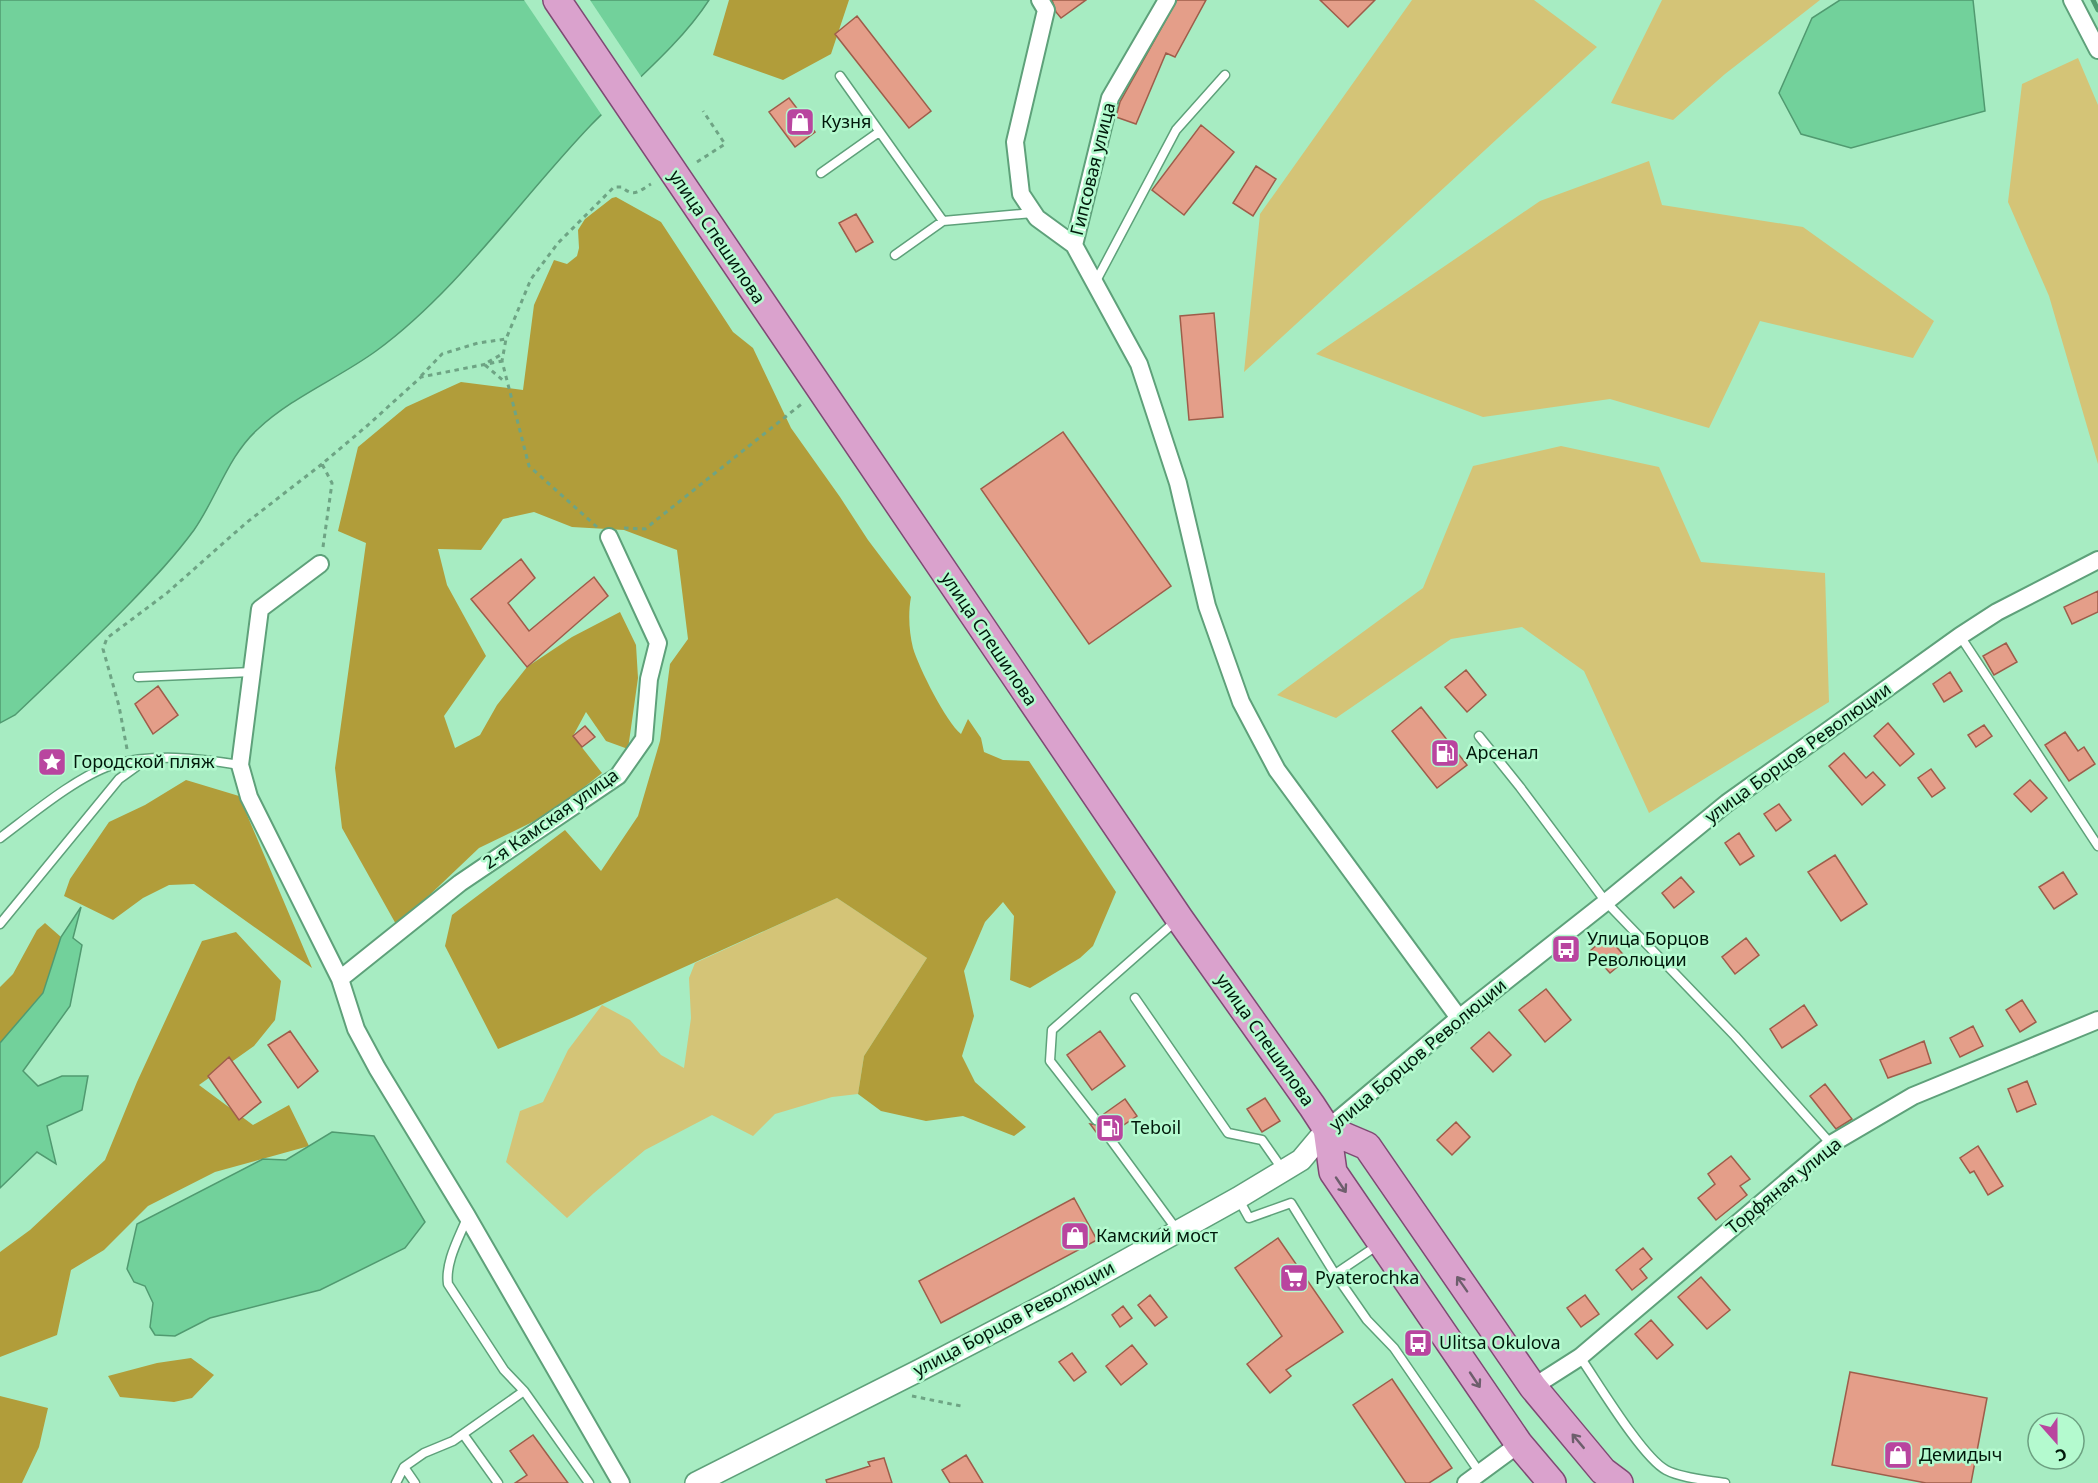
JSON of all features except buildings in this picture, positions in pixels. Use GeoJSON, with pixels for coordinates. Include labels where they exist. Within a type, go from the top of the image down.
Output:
{"type":"FeatureCollection","features":[{"type":"Feature","properties":{"kind":"main road","name":"улица Спешилова"},"geometry":{"type":"LineString","coordinates":[[556,0],[1179,918],[1327,1129],[1333,1172],[1519,1444],[1552,1483]]}},
{"type":"Feature","properties":{"kind":"main road"},"geometry":{"type":"LineString","coordinates":[[1327,1129],[1367,1146],[1533,1387],[1603,1471],[1619,1483]]}},
{"type":"Feature","properties":{"kind":"street"},"geometry":{"type":"LineString","coordinates":[[1040,0],[1046,10],[1015,142],[1021,194],[1037,218],[1074,245],[1139,364],[1178,483],[1207,606],[1241,702],[1277,770],[1459,1018]]}},
{"type":"Feature","properties":{"kind":"street","name":"Гипсовая улица"},"geometry":{"type":"LineString","coordinates":[[1074,245],[1110,98],[1167,0]]}},
{"type":"Feature","properties":{"kind":"street"},"geometry":{"type":"LineString","coordinates":[[2072,0],[2098,50]]}},
{"type":"Feature","properties":{"kind":"street","name":"2-я Камская улица"},"geometry":{"type":"LineString","coordinates":[[340,979],[460,883],[618,776],[644,739],[649,679],[658,643],[605,534]]}},
{"type":"Feature","properties":{"kind":"street","name":"улица Борцов Революции"},"geometry":{"type":"LineString","coordinates":[[696,1483],[1060,1297],[1238,1198],[1301,1160],[1327,1129],[1459,1018],[1727,803],[1960,636],[1997,612],[2098,560]]}},
{"type":"Feature","properties":{"kind":"street"},"geometry":{"type":"LineString","coordinates":[[320,564],[260,609],[240,765],[249,797],[340,979],[356,1029],[377,1068],[467,1216],[621,1483]]}},
{"type":"Feature","properties":{"kind":"street","name":"Торфяная улица"},"geometry":{"type":"LineString","coordinates":[[1533,1387],[1580,1357],[1831,1144],[1913,1096],[2098,1020]]}},
{"type":"Feature","properties":{"kind":"street"},"geometry":{"type":"LineString","coordinates":[[1466,1483],[1519,1444]]}},
{"type":"Feature","properties":{"kind":"lane"},"geometry":{"type":"LineString","coordinates":[[1095,283],[1176,130],[1225,75]]}},
{"type":"Feature","properties":{"kind":"lane"},"geometry":{"type":"LineString","coordinates":[[840,76],[943,221]]}},
{"type":"Feature","properties":{"kind":"lane"},"geometry":{"type":"LineString","coordinates":[[821,173],[879,132]]}},
{"type":"Feature","properties":{"kind":"lane"},"geometry":{"type":"LineString","coordinates":[[895,255],[943,221],[1034,213]]}},
{"type":"Feature","properties":{"kind":"lane"},"geometry":{"type":"LineString","coordinates":[[1960,636],[2098,846]]}},
{"type":"Feature","properties":{"kind":"lane"},"geometry":{"type":"LineString","coordinates":[[138,676],[252,672]]}},
{"type":"Feature","properties":{"kind":"lane"},"geometry":{"type":"LineString","coordinates":[[1479,736],[1606,902],[1735,1036],[1831,1144]]}},
{"type":"Feature","properties":{"kind":"lane"},"geometry":{"type":"LineString","coordinates":[[0,837],[83,778],[112,765],[147,759],[193,758],[240,765]]}},
{"type":"Feature","properties":{"kind":"lane"},"geometry":{"type":"LineString","coordinates":[[0,924],[119,779],[147,759]]}},
{"type":"Feature","properties":{"kind":"lane"},"geometry":{"type":"LineString","coordinates":[[1096,1120],[1050,1061],[1052,1030],[1179,918]]}},
{"type":"Feature","properties":{"kind":"lane"},"geometry":{"type":"LineString","coordinates":[[1135,998],[1228,1133],[1262,1140],[1283,1170]]}},
{"type":"Feature","properties":{"kind":"lane"},"geometry":{"type":"LineString","coordinates":[[1108,1136],[1177,1231]]}},
{"type":"Feature","properties":{"kind":"lane"},"geometry":{"type":"LineString","coordinates":[[1238,1198],[1249,1218],[1291,1203],[1367,1320],[1394,1347],[1480,1473]]}},
{"type":"Feature","properties":{"kind":"lane"},"geometry":{"type":"LineString","coordinates":[[467,1216],[446,1274],[448,1284],[504,1371],[524,1391],[589,1483]]}},
{"type":"Feature","properties":{"kind":"lane"},"geometry":{"type":"LineString","coordinates":[[1335,1274],[1381,1243]]}},
{"type":"Feature","properties":{"kind":"lane"},"geometry":{"type":"LineString","coordinates":[[1580,1357],[1645,1451],[1666,1470],[1725,1483]]}},
{"type":"Feature","properties":{"kind":"lane"},"geometry":{"type":"LineString","coordinates":[[396,1483],[404,1467],[424,1454],[453,1441],[524,1391]]}},
{"type":"Feature","properties":{"kind":"lane"},"geometry":{"type":"LineString","coordinates":[[463,1434],[498,1483]]}},
{"type":"Feature","properties":{"kind":"lane"},"geometry":{"type":"LineString","coordinates":[[404,1467],[415,1483]]}},
{"type":"Feature","properties":{"kind":"path"},"geometry":{"type":"LineString","coordinates":[[697,162],[725,144],[703,111]]}},
{"type":"Feature","properties":{"kind":"path"},"geometry":{"type":"LineString","coordinates":[[651,183],[634,193],[627,192],[622,187],[614,187],[570,230],[531,279],[506,339],[502,361],[529,466],[605,534],[608,521],[623,528],[645,529],[805,401]]}},
{"type":"Feature","properties":{"kind":"path"},"geometry":{"type":"LineString","coordinates":[[129,762],[119,706],[103,649],[107,638],[167,593],[246,523],[322,464],[368,425],[442,354],[478,343],[506,339]]}},
{"type":"Feature","properties":{"kind":"path"},"geometry":{"type":"LineString","coordinates":[[484,364],[505,352]]}},
{"type":"Feature","properties":{"kind":"path"},"geometry":{"type":"LineString","coordinates":[[421,376],[502,361]]}},
{"type":"Feature","properties":{"kind":"path"},"geometry":{"type":"LineString","coordinates":[[484,364],[506,383]]}},
{"type":"Feature","properties":{"kind":"path"},"geometry":{"type":"LineString","coordinates":[[320,564],[332,483],[322,464]]}},
{"type":"Feature","properties":{"kind":"path"},"geometry":{"type":"LineString","coordinates":[[912,1396],[961,1406]]}},
{"type":"Feature","properties":{"kind":"shaded area"},"geometry":{"type":"Polygon","coordinates":[[[0,0],[709,0],[684,33],[591,125],[434,301],[376,351],[301,397],[258,429],[231,464],[194,530],[172,558],[59,673],[15,715],[0,723],[0,0]]]}},
{"type":"Feature","properties":{"kind":"shaded area"},"geometry":{"type":"Polygon","coordinates":[[[729,0],[849,0],[831,54],[783,80],[713,55],[729,0]]]}},
{"type":"Feature","properties":{"kind":"shaded area"},"geometry":{"type":"Polygon","coordinates":[[[1412,0],[1534,0],[1597,47],[1244,372],[1260,214],[1412,0]]]}},
{"type":"Feature","properties":{"kind":"shaded area"},"geometry":{"type":"Polygon","coordinates":[[[1662,0],[1820,0],[1725,74],[1673,120],[1611,103],[1662,0]]]}},
{"type":"Feature","properties":{"kind":"shaded area"},"geometry":{"type":"Polygon","coordinates":[[[1840,0],[1973,0],[1985,111],[1851,148],[1801,134],[1779,93],[1812,18],[1840,0]]]}},
{"type":"Feature","properties":{"kind":"shaded area"},"geometry":{"type":"Polygon","coordinates":[[[2078,58],[2098,105],[2098,464],[2049,296],[2008,202],[2022,84],[2078,58]]]}},
{"type":"Feature","properties":{"kind":"shaded area"},"geometry":{"type":"Polygon","coordinates":[[[1649,161],[1662,205],[1803,227],[1934,321],[1913,358],[1760,321],[1709,428],[1610,399],[1483,417],[1316,354],[1540,201],[1649,161]]]}},
{"type":"Feature","properties":{"kind":"shaded area"},"geometry":{"type":"Polygon","coordinates":[[[616,197],[661,222],[733,332],[753,348],[791,428],[868,540],[911,597],[909,622],[916,657],[941,707],[955,728],[961,734],[968,719],[981,738],[984,752],[1003,760],[1029,761],[1116,892],[1093,946],[1080,958],[1030,988],[1010,980],[1014,916],[1003,902],[985,922],[964,971],[974,1016],[962,1056],[975,1082],[1026,1127],[1014,1136],[963,1116],[926,1121],[881,1111],[858,1094],[864,1056],[927,958],[837,898],[498,1049],[445,946],[452,915],[565,830],[601,871],[638,816],[660,741],[670,664],[688,639],[677,550],[624,530],[572,527],[534,512],[503,519],[481,550],[438,549],[447,585],[486,656],[444,716],[455,748],[480,735],[497,705],[527,667],[572,637],[620,612],[636,645],[638,678],[628,749],[606,741],[586,712],[573,736],[602,773],[553,812],[479,848],[397,926],[342,828],[335,768],[366,543],[338,531],[358,447],[406,407],[461,382],[523,390],[534,305],[554,260],[567,264],[577,256],[578,230],[585,219],[616,197]]]}},
{"type":"Feature","properties":{"kind":"shaded area"},"geometry":{"type":"Polygon","coordinates":[[[1561,446],[1659,467],[1701,562],[1825,573],[1829,702],[1649,813],[1584,671],[1522,627],[1451,639],[1336,718],[1277,695],[1423,588],[1473,466],[1561,446]]]}},
{"type":"Feature","properties":{"kind":"shaded area"},"geometry":{"type":"Polygon","coordinates":[[[186,780],[239,796],[312,968],[194,884],[169,885],[143,898],[113,920],[64,896],[70,879],[109,822],[145,805],[186,780]]]}},
{"type":"Feature","properties":{"kind":"shaded area"},"geometry":{"type":"Polygon","coordinates":[[[837,898],[927,958],[864,1056],[858,1094],[832,1097],[775,1114],[753,1136],[712,1115],[645,1150],[567,1218],[506,1162],[520,1111],[543,1102],[568,1050],[602,1005],[630,1020],[661,1055],[684,1068],[691,1018],[689,978],[695,963],[837,898]]]}},
{"type":"Feature","properties":{"kind":"shaded area"},"geometry":{"type":"Polygon","coordinates":[[[81,907],[73,938],[82,945],[70,1006],[23,1071],[38,1086],[62,1076],[88,1076],[82,1110],[47,1126],[56,1164],[37,1152],[0,1188],[0,1043],[43,993],[61,937],[81,907]]]}},
{"type":"Feature","properties":{"kind":"shaded area"},"geometry":{"type":"Polygon","coordinates":[[[45,923],[61,937],[43,993],[0,1043],[0,987],[13,974],[37,930],[45,923]]]}},
{"type":"Feature","properties":{"kind":"shaded area"},"geometry":{"type":"Polygon","coordinates":[[[236,932],[281,981],[275,1020],[254,1046],[199,1085],[253,1125],[289,1105],[309,1146],[215,1172],[148,1206],[104,1250],[71,1270],[57,1335],[0,1357],[0,1252],[30,1230],[105,1160],[137,1082],[202,941],[236,932]]]}},
{"type":"Feature","properties":{"kind":"shaded area"},"geometry":{"type":"Polygon","coordinates":[[[332,1132],[374,1136],[425,1222],[405,1248],[320,1290],[210,1318],[175,1336],[155,1335],[150,1327],[153,1303],[145,1286],[134,1282],[127,1269],[137,1224],[263,1159],[286,1160],[332,1132]]]}},
{"type":"Feature","properties":{"kind":"shaded area"},"geometry":{"type":"Polygon","coordinates":[[[191,1358],[214,1375],[192,1398],[174,1402],[120,1397],[108,1376],[157,1363],[191,1358]]]}},
{"type":"Feature","properties":{"kind":"shaded area"},"geometry":{"type":"Polygon","coordinates":[[[0,1396],[48,1408],[39,1447],[22,1483],[0,1483],[0,1396]]]}},
{"type":"Feature","properties":{"kind":"pier"},"geometry":{"type":"Polygon","coordinates":[[[524,0],[590,0],[642,78],[603,117],[524,0]]]}},
{"type":"Feature","properties":{"kind":"waterway"},"geometry":{"type":"LineString","coordinates":[[2093,0],[2098,10]]}},
{"type":"Feature","properties":{"kind":"place","name":"Кузня"},"geometry":{"type":"Point","coordinates":[800,122]}},
{"type":"Feature","properties":{"kind":"place","name":"Арсенал"},"geometry":{"type":"Point","coordinates":[1445,753]}},
{"type":"Feature","properties":{"kind":"place","name":"Городской пляж"},"geometry":{"type":"Point","coordinates":[52,762]}},
{"type":"Feature","properties":{"kind":"place","name":"Улица Борцов Революции"},"geometry":{"type":"Point","coordinates":[1566,949]}},
{"type":"Feature","properties":{"kind":"place","name":"Teboil"},"geometry":{"type":"Point","coordinates":[1110,1128]}},
{"type":"Feature","properties":{"kind":"place","name":"Камский мост"},"geometry":{"type":"Point","coordinates":[1075,1236]}},
{"type":"Feature","properties":{"kind":"place","name":"Pyaterochka"},"geometry":{"type":"Point","coordinates":[1294,1278]}},
{"type":"Feature","properties":{"kind":"place","name":"Ulitsa Okulova"},"geometry":{"type":"Point","coordinates":[1418,1343]}},
{"type":"Feature","properties":{"kind":"place","name":"Демидыч"},"geometry":{"type":"Point","coordinates":[1898,1455]}}]}
